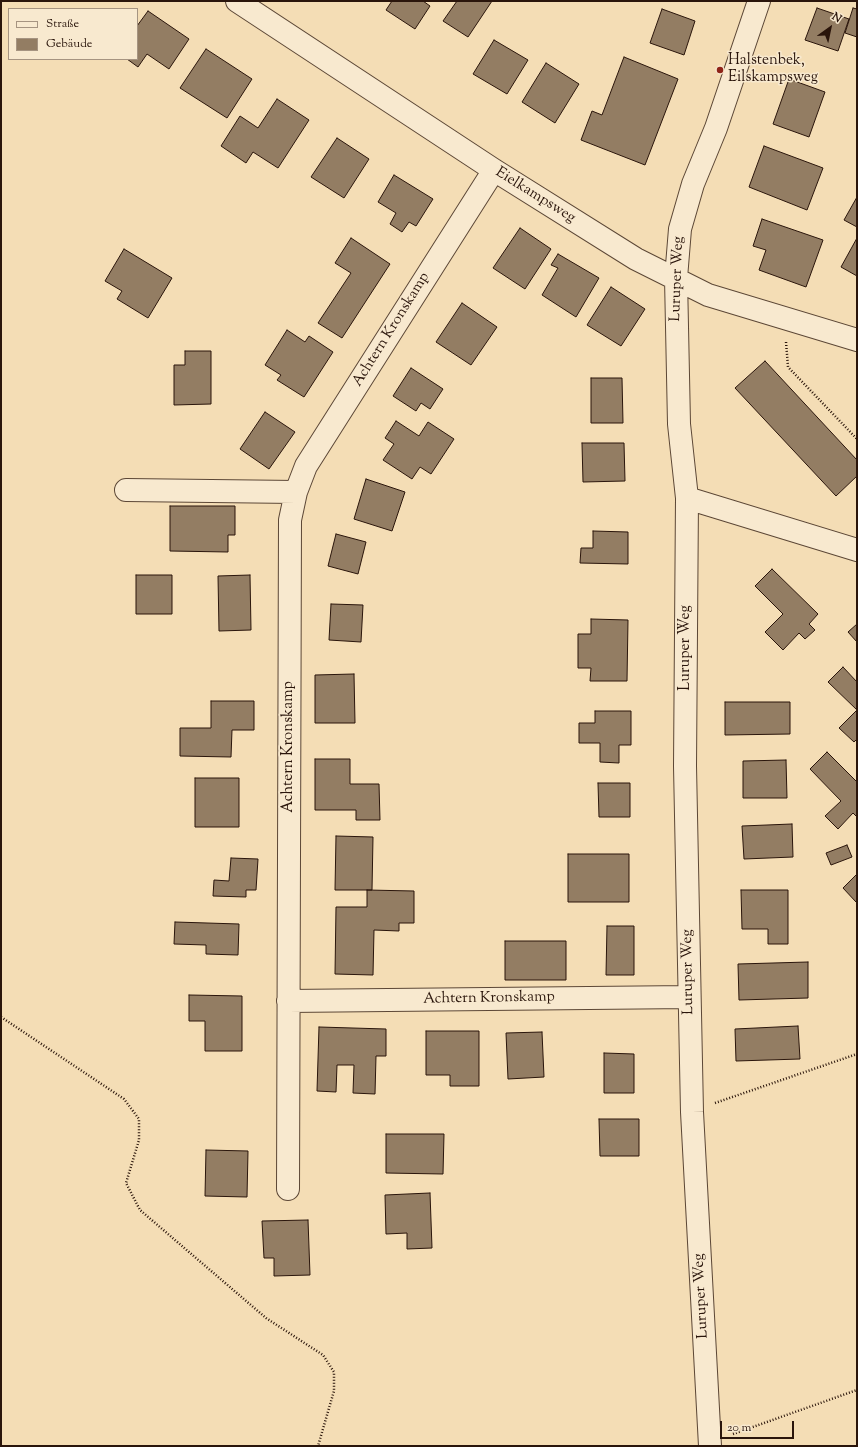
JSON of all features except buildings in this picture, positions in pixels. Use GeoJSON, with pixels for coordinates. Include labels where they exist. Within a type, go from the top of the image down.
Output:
{"type":"FeatureCollection","features":[{"type":"Feature","properties":{"kind":"street","name":"Eielkampsweg"},"geometry":{"type":"LineString","coordinates":[[237,1],[494,170],[636,259],[708,295],[857,340]]}},
{"type":"Feature","properties":{"kind":"street","name":"Luruper Weg"},"geometry":{"type":"LineString","coordinates":[[710,1444],[692,1112],[685,766],[687,498],[679,424],[676,278],[680,229],[693,184],[716,128],[760,1]]}},
{"type":"Feature","properties":{"kind":"street","name":"Achtern Kronskamp"},"geometry":{"type":"LineString","coordinates":[[288,1189],[290,520],[296,492],[306,466],[494,170]]}},
{"type":"Feature","properties":{"kind":"street"},"geometry":{"type":"LineString","coordinates":[[126,490],[296,492]]}},
{"type":"Feature","properties":{"kind":"street"},"geometry":{"type":"LineString","coordinates":[[687,498],[857,550]]}},
{"type":"Feature","properties":{"kind":"street","name":"Achtern Kronskamp"},"geometry":{"type":"LineString","coordinates":[[288,1001],[690,997]]}},
{"type":"Feature","properties":{"kind":"path"},"geometry":{"type":"LineString","coordinates":[[784,318],[788,367],[857,439]]}},
{"type":"Feature","properties":{"kind":"path"},"geometry":{"type":"LineString","coordinates":[[1,1018],[124,1098],[139,1119],[139,1140],[126,1183],[140,1210],[266,1318],[324,1355],[334,1372],[334,1391],[318,1446]]}},
{"type":"Feature","properties":{"kind":"path"},"geometry":{"type":"LineString","coordinates":[[692,1112],[857,1054]]}},
{"type":"Feature","properties":{"kind":"path"},"geometry":{"type":"LineString","coordinates":[[710,1444],[857,1390]]}},
{"type":"Feature","properties":{"kind":"place","name":"Halstenbek, Eilskampsweg"},"geometry":{"type":"Point","coordinates":[720,70]}}]}
